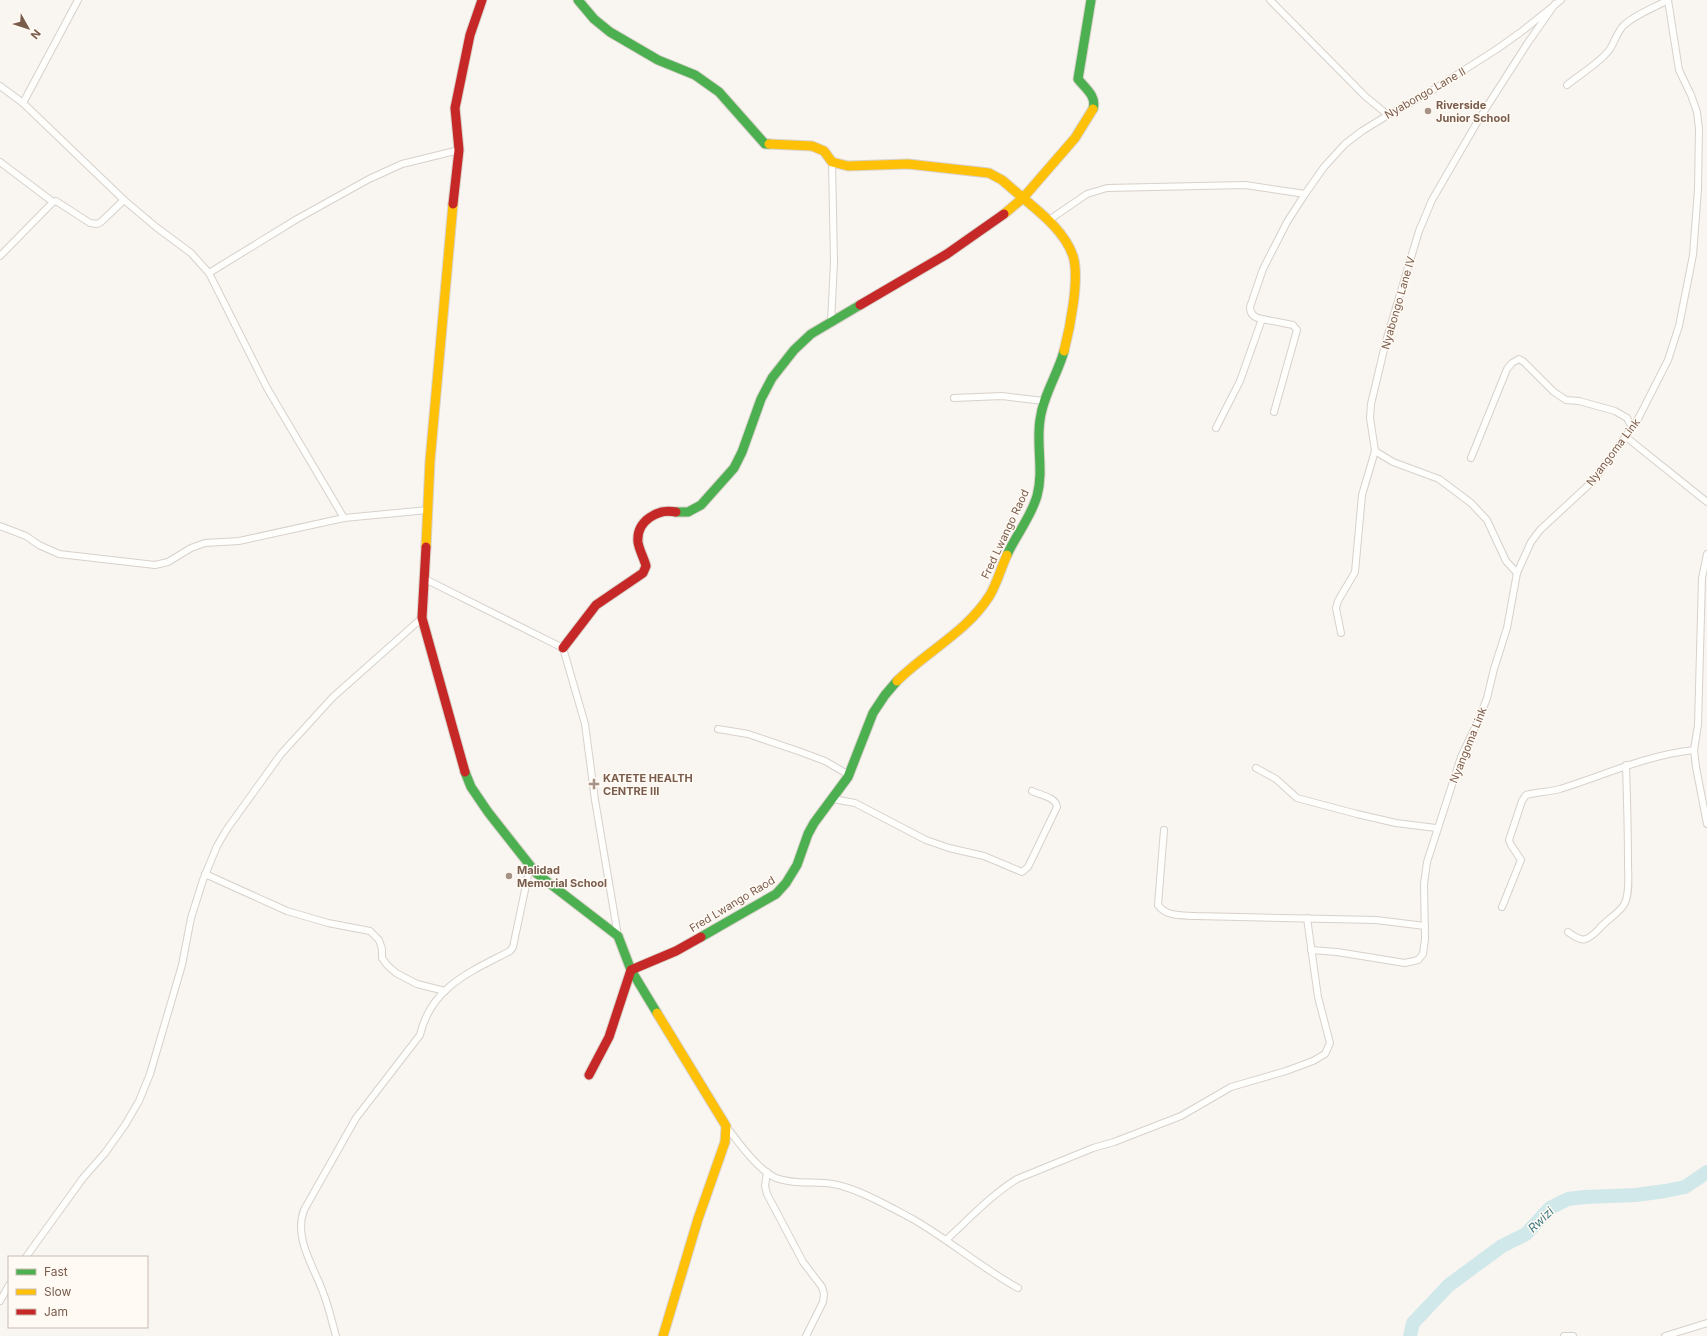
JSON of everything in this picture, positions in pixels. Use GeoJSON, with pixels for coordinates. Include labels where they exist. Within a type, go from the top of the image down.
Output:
{"type":"FeatureCollection","features":[{"type":"Feature","properties":{"kind":"street"},"geometry":{"type":"LineString","coordinates":[[23,103],[78,0]]}},
{"type":"Feature","properties":{"kind":"street"},"geometry":{"type":"LineString","coordinates":[[482,0],[470,35],[455,108],[459,150],[430,461],[422,618],[465,775],[488,812],[536,873],[618,936]]}},
{"type":"Feature","properties":{"kind":"street"},"geometry":{"type":"LineString","coordinates":[[578,0],[594,19],[610,32],[658,60],[695,75],[719,92],[765,144],[812,146],[824,151],[832,162],[834,262],[831,323]]}},
{"type":"Feature","properties":{"kind":"street"},"geometry":{"type":"LineString","coordinates":[[563,648],[596,605],[643,573],[646,566],[638,542],[639,531],[650,517],[658,512],[666,510],[690,512],[697,508],[729,474],[740,459],[756,410],[764,391],[786,359],[802,342],[811,334],[966,243],[999,219],[1023,198],[1059,158],[1092,113],[1095,104],[1092,96],[1078,79],[1091,0]]}},
{"type":"Feature","properties":{"kind":"street"},"geometry":{"type":"LineString","coordinates":[[1270,0],[1366,97],[1388,115]]}},
{"type":"Feature","properties":{"kind":"street","name":"Nyabongo Lane II"},"geometry":{"type":"LineString","coordinates":[[1262,319],[1256,318],[1250,311],[1250,307],[1258,283],[1284,228],[1324,167],[1345,144],[1362,131],[1470,67],[1521,32],[1561,0]]}},
{"type":"Feature","properties":{"kind":"street"},"geometry":{"type":"LineString","coordinates":[[1567,85],[1601,59],[1610,49],[1624,25],[1633,18],[1668,0]]}},
{"type":"Feature","properties":{"kind":"street","name":"Nyangoma Link"},"geometry":{"type":"LineString","coordinates":[[1311,950],[1405,962],[1414,962],[1423,954],[1425,926],[1424,884],[1427,862],[1436,828],[1461,757],[1487,698],[1507,628],[1517,573],[1530,542],[1540,530],[1594,480],[1626,437],[1652,394],[1668,360],[1675,341],[1692,262],[1695,235],[1699,129],[1697,112],[1679,70],[1668,0]]}},
{"type":"Feature","properties":{"kind":"street","name":"Nyabongo Lane IV"},"geometry":{"type":"LineString","coordinates":[[1341,633],[1336,608],[1338,601],[1355,572],[1362,496],[1375,451],[1370,418],[1371,404],[1386,341],[1426,212],[1497,89],[1555,4]]}},
{"type":"Feature","properties":{"kind":"street"},"geometry":{"type":"LineString","coordinates":[[0,86],[23,103],[124,200],[156,227],[191,253],[209,273],[267,388],[344,518]]}},
{"type":"Feature","properties":{"kind":"street"},"geometry":{"type":"LineString","coordinates":[[209,273],[297,218],[369,179],[402,164],[459,150]]}},
{"type":"Feature","properties":{"kind":"street"},"geometry":{"type":"LineString","coordinates":[[0,162],[53,202],[56,201],[90,224],[102,222],[124,200]]}},
{"type":"Feature","properties":{"kind":"street","name":"Fred Lwango Raod"},"geometry":{"type":"LineString","coordinates":[[631,970],[676,950],[776,894],[787,884],[794,870],[809,830],[834,799],[849,775],[872,714],[886,692],[901,676],[957,632],[975,614],[989,596],[1009,549],[1038,494],[1040,476],[1038,434],[1044,401],[1060,364],[1067,342],[1075,282],[1073,258],[1061,234],[1048,220],[1002,180],[989,173],[908,164],[848,166],[832,162]]}},
{"type":"Feature","properties":{"kind":"street"},"geometry":{"type":"LineString","coordinates":[[1048,220],[1087,194],[1107,188],[1245,185],[1305,194]]}},
{"type":"Feature","properties":{"kind":"street"},"geometry":{"type":"LineString","coordinates":[[0,256],[53,202]]}},
{"type":"Feature","properties":{"kind":"street"},"geometry":{"type":"LineString","coordinates":[[1216,428],[1240,381],[1262,319],[1293,325],[1297,330],[1274,412]]}},
{"type":"Feature","properties":{"kind":"street"},"geometry":{"type":"LineString","coordinates":[[1471,458],[1507,369],[1519,358],[1554,392],[1566,400],[1585,402],[1615,411],[1627,418],[1632,427]]}},
{"type":"Feature","properties":{"kind":"street"},"geometry":{"type":"LineString","coordinates":[[954,398],[1002,396],[1044,401]]}},
{"type":"Feature","properties":{"kind":"street"},"geometry":{"type":"LineString","coordinates":[[1626,437],[1707,502]]}},
{"type":"Feature","properties":{"kind":"street"},"geometry":{"type":"LineString","coordinates":[[1375,451],[1393,462],[1439,479],[1471,503],[1487,520],[1506,561],[1517,573]]}},
{"type":"Feature","properties":{"kind":"street"},"geometry":{"type":"LineString","coordinates":[[0,526],[26,536],[39,545],[59,554],[155,566],[168,562],[191,548],[205,543],[239,541],[344,518],[428,510]]}},
{"type":"Feature","properties":{"kind":"street"},"geometry":{"type":"LineString","coordinates":[[1707,554],[1702,578],[1698,725],[1694,750],[1698,782],[1707,824]]}},
{"type":"Feature","properties":{"kind":"street"},"geometry":{"type":"LineString","coordinates":[[425,580],[563,648],[586,724],[595,800],[618,936],[631,970],[726,1126],[767,1172],[777,1178],[792,1182],[833,1184],[847,1188],[912,1218],[998,1277],[1018,1288]]}},
{"type":"Feature","properties":{"kind":"street"},"geometry":{"type":"LineString","coordinates":[[27,1256],[83,1178],[105,1153],[125,1125],[139,1101],[150,1074],[182,965],[191,918],[205,874],[217,846],[227,829],[281,754],[333,697],[422,618]]}},
{"type":"Feature","properties":{"kind":"street"},"geometry":{"type":"LineString","coordinates":[[718,729],[748,734],[811,756],[849,775]]}},
{"type":"Feature","properties":{"kind":"street"},"geometry":{"type":"LineString","coordinates":[[1502,907],[1521,860],[1509,840],[1524,797],[1532,793],[1557,790],[1626,765],[1677,752],[1694,750]]}},
{"type":"Feature","properties":{"kind":"street"},"geometry":{"type":"LineString","coordinates":[[1568,932],[1580,940],[1591,937],[1625,903],[1628,889],[1628,812],[1626,765]]}},
{"type":"Feature","properties":{"kind":"street"},"geometry":{"type":"LineString","coordinates":[[1256,768],[1276,779],[1297,798],[1396,823],[1436,828]]}},
{"type":"Feature","properties":{"kind":"street"},"geometry":{"type":"LineString","coordinates":[[834,799],[855,804],[926,840],[949,848],[984,856],[1022,872],[1030,862],[1057,807],[1053,800],[1032,791]]}},
{"type":"Feature","properties":{"kind":"street"},"geometry":{"type":"LineString","coordinates":[[1164,830],[1158,904],[1162,911],[1169,914],[1196,916],[1376,920],[1425,926]]}},
{"type":"Feature","properties":{"kind":"street"},"geometry":{"type":"LineString","coordinates":[[336,1336],[324,1295],[302,1237],[300,1227],[301,1218],[356,1118],[420,1036],[424,1021],[430,1008],[445,991],[463,976],[510,951],[513,947],[530,866]]}},
{"type":"Feature","properties":{"kind":"street"},"geometry":{"type":"LineString","coordinates":[[205,874],[287,911],[328,923],[370,931],[378,940],[382,949],[382,958],[396,973],[417,984],[445,991]]}},
{"type":"Feature","properties":{"kind":"street"},"geometry":{"type":"LineString","coordinates":[[946,1240],[1008,1185],[1028,1174],[1181,1116],[1231,1087],[1286,1071],[1313,1061],[1325,1054],[1330,1043],[1318,997],[1307,918]]}},
{"type":"Feature","properties":{"kind":"street"},"geometry":{"type":"LineString","coordinates":[[589,1075],[599,1059],[616,1021],[631,970]]}},
{"type":"Feature","properties":{"kind":"street"},"geometry":{"type":"LineString","coordinates":[[663,1336],[698,1219],[721,1153],[726,1126]]}},
{"type":"Feature","properties":{"kind":"street"},"geometry":{"type":"LineString","coordinates":[[767,1172],[765,1186],[767,1194],[804,1262],[822,1288],[824,1294],[823,1302],[806,1336]]}},
{"type":"Feature","properties":{"kind":"street"},"geometry":{"type":"LineString","coordinates":[[0,1302],[8,1287]]}},
{"type":"Feature","properties":{"kind":"street"},"geometry":{"type":"LineString","coordinates":[[1665,1336],[1707,1323]]}},
{"type":"Feature","properties":{"kind":"street"},"geometry":{"type":"LineString","coordinates":[[1564,1336],[1573,1336]]}},
{"type":"Feature","properties":{"kind":"waterway","name":"Rwizi"},"geometry":{"type":"LineString","coordinates":[[1410,1336],[1413,1323],[1449,1285],[1502,1246],[1526,1234],[1550,1208],[1568,1199],[1636,1195],[1685,1187],[1707,1172]]}},
{"type":"Feature","properties":{"kind":"traffic: fast"},"geometry":{"type":"LineString","coordinates":[[578,0],[594,19],[610,32],[658,60],[695,75],[719,92],[765,144],[769,144]]}},
{"type":"Feature","properties":{"kind":"traffic: fast"},"geometry":{"type":"LineString","coordinates":[[1091,0],[1078,79],[1092,96],[1094,104],[1093,109]]}},
{"type":"Feature","properties":{"kind":"traffic: fast"},"geometry":{"type":"LineString","coordinates":[[676,512],[688,512],[701,505],[734,468],[742,452],[761,399],[772,378],[794,350],[811,334],[860,305]]}},
{"type":"Feature","properties":{"kind":"traffic: fast"},"geometry":{"type":"LineString","coordinates":[[1007,555],[1031,511],[1037,496],[1040,477],[1040,420],[1047,393],[1064,351]]}},
{"type":"Feature","properties":{"kind":"traffic: fast"},"geometry":{"type":"LineString","coordinates":[[701,937],[776,894],[786,883],[797,865],[808,834],[814,823],[848,777],[873,713],[897,681]]}},
{"type":"Feature","properties":{"kind":"traffic: fast"},"geometry":{"type":"LineString","coordinates":[[465,772],[471,787],[488,812],[536,873],[618,936],[631,970],[657,1013]]}},
{"type":"Feature","properties":{"kind":"traffic: slow"},"geometry":{"type":"LineString","coordinates":[[1064,351],[1075,290],[1075,265],[1073,256],[1059,231],[1023,198],[1075,138],[1093,109]]}},
{"type":"Feature","properties":{"kind":"traffic: slow"},"geometry":{"type":"LineString","coordinates":[[769,144],[812,146],[824,151],[832,162],[848,166],[908,164],[989,173],[1002,180],[1023,198],[1004,214]]}},
{"type":"Feature","properties":{"kind":"traffic: slow"},"geometry":{"type":"LineString","coordinates":[[426,547],[430,461],[453,204]]}},
{"type":"Feature","properties":{"kind":"traffic: slow"},"geometry":{"type":"LineString","coordinates":[[897,681],[958,631],[981,608],[990,595],[1007,555]]}},
{"type":"Feature","properties":{"kind":"traffic: slow"},"geometry":{"type":"LineString","coordinates":[[657,1013],[726,1126],[725,1142],[698,1219],[663,1336]]}},
{"type":"Feature","properties":{"kind":"traffic: jam"},"geometry":{"type":"LineString","coordinates":[[453,204],[459,150],[455,108],[470,35],[482,0]]}},
{"type":"Feature","properties":{"kind":"traffic: jam"},"geometry":{"type":"LineString","coordinates":[[860,305],[947,254],[1004,214]]}},
{"type":"Feature","properties":{"kind":"traffic: jam"},"geometry":{"type":"LineString","coordinates":[[563,648],[596,605],[643,573],[646,566],[639,548],[638,535],[644,522],[662,512],[676,512]]}},
{"type":"Feature","properties":{"kind":"traffic: jam"},"geometry":{"type":"LineString","coordinates":[[426,547],[422,618],[465,772]]}},
{"type":"Feature","properties":{"kind":"traffic: jam"},"geometry":{"type":"LineString","coordinates":[[589,1075],[609,1037],[631,970],[676,951],[701,937]]}},
{"type":"Feature","properties":{"kind":"place","name":"Riverside Junior School"},"geometry":{"type":"Point","coordinates":[1428,111]}},
{"type":"Feature","properties":{"kind":"place","name":"KATETE HEALTH CENTRE III"},"geometry":{"type":"Point","coordinates":[594,784]}},
{"type":"Feature","properties":{"kind":"place","name":"Malidad Memorial School"},"geometry":{"type":"Point","coordinates":[509,876]}}]}
